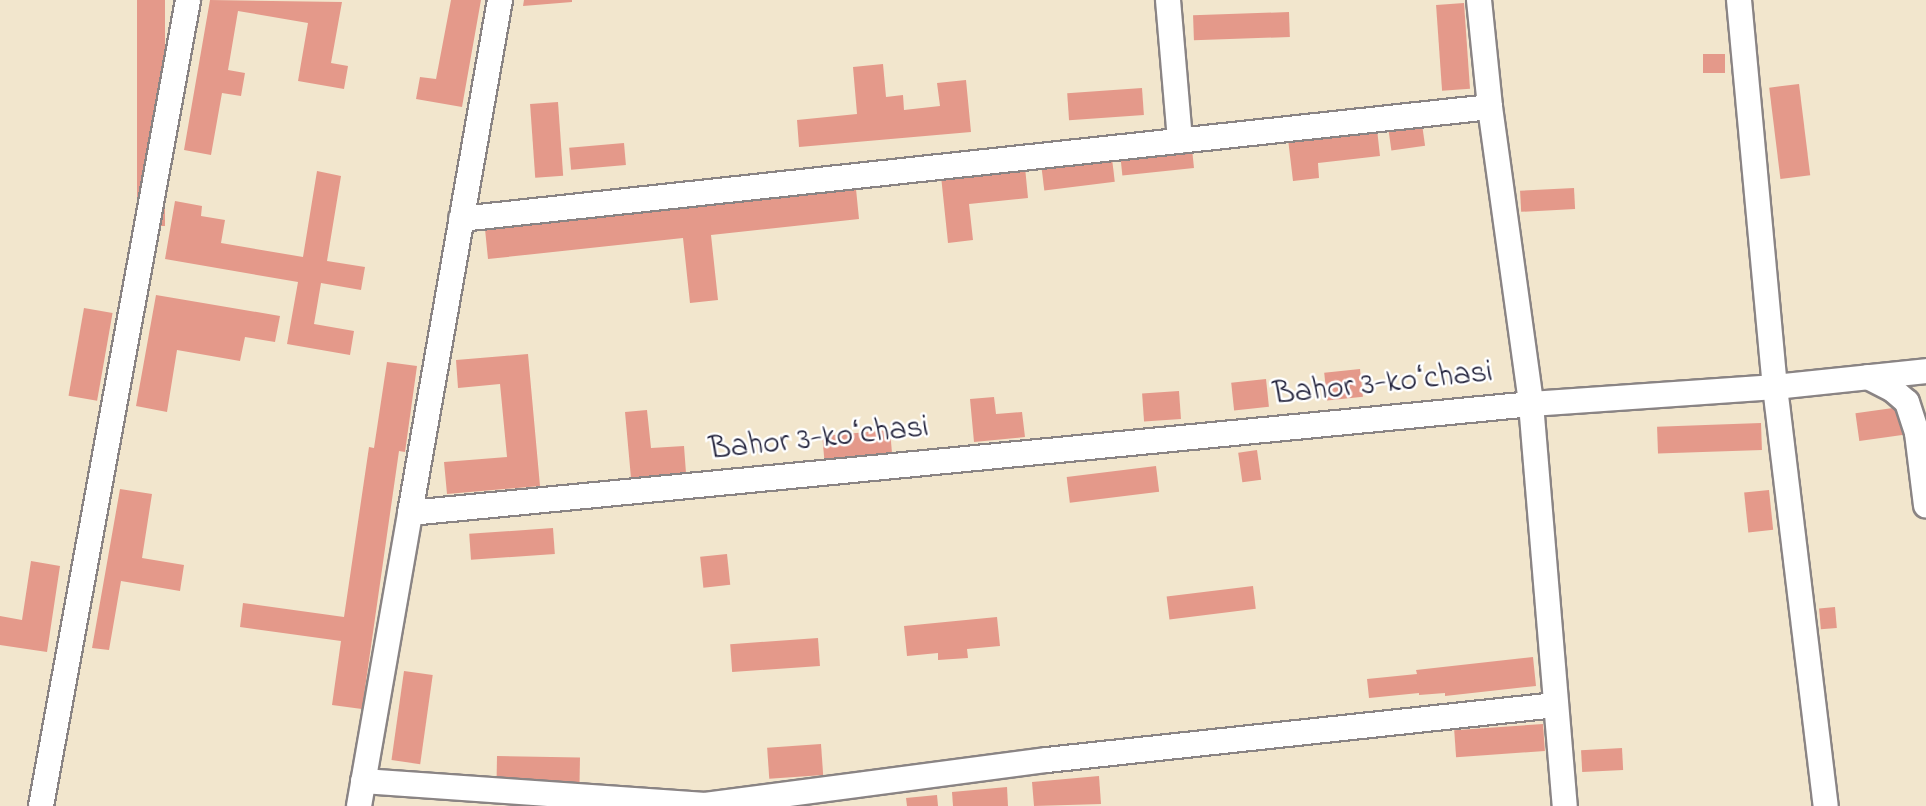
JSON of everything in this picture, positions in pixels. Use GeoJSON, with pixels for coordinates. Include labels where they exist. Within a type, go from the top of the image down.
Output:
{"type":"FeatureCollection","features":[{"type":"Feature","properties":{"kind":"street"},"geometry":{"type":"LineString","coordinates":[[41,806],[188,0]]}},
{"type":"Feature","properties":{"kind":"street"},"geometry":{"type":"LineString","coordinates":[[359,806],[500,0]]}},
{"type":"Feature","properties":{"kind":"street"},"geometry":{"type":"LineString","coordinates":[[1168,0],[1180,140]]}},
{"type":"Feature","properties":{"kind":"street"},"geometry":{"type":"LineString","coordinates":[[1479,0],[1490,107],[1531,404],[1565,806]]}},
{"type":"Feature","properties":{"kind":"street"},"geometry":{"type":"LineString","coordinates":[[1740,0],[1775,387],[1826,806]]}},
{"type":"Feature","properties":{"kind":"street"},"geometry":{"type":"LineString","coordinates":[[461,219],[1490,107]]}},
{"type":"Feature","properties":{"kind":"street","name":"Bahor 3-koʻchasi"},"geometry":{"type":"LineString","coordinates":[[410,513],[1531,404],[1775,387],[1926,371]]}},
{"type":"Feature","properties":{"kind":"street"},"geometry":{"type":"LineString","coordinates":[[1868,377],[1907,402],[1917,433],[1926,505]]}},
{"type":"Feature","properties":{"kind":"street"},"geometry":{"type":"LineString","coordinates":[[363,781],[705,805],[1047,761],[1556,705]]}},
{"type":"Feature","properties":{"kind":"building"},"geometry":{"type":"Polygon","coordinates":[[[137,0],[165,0],[165,226],[137,226],[137,0]]]}},
{"type":"Feature","properties":{"kind":"building"},"geometry":{"type":"Polygon","coordinates":[[[210,0],[342,2],[331,63],[348,66],[344,89],[298,81],[308,23],[238,11],[228,70],[245,73],[241,96],[222,93],[211,155],[184,150],[210,0]]]}},
{"type":"Feature","properties":{"kind":"building"},"geometry":{"type":"Polygon","coordinates":[[[451,0],[481,0],[462,107],[416,99],[420,77],[436,79],[451,0]]]}},
{"type":"Feature","properties":{"kind":"building"},"geometry":{"type":"Polygon","coordinates":[[[524,0],[572,0],[572,2],[523,6],[524,0]]]}},
{"type":"Feature","properties":{"kind":"building"},"geometry":{"type":"Polygon","coordinates":[[[1464,3],[1470,89],[1442,91],[1436,5],[1464,3]]]}},
{"type":"Feature","properties":{"kind":"building"},"geometry":{"type":"Polygon","coordinates":[[[1289,12],[1290,37],[1194,40],[1193,15],[1289,12]]]}},
{"type":"Feature","properties":{"kind":"building"},"geometry":{"type":"Polygon","coordinates":[[[1703,54],[1725,54],[1725,73],[1703,73],[1703,54]]]}},
{"type":"Feature","properties":{"kind":"building"},"geometry":{"type":"Polygon","coordinates":[[[883,64],[886,97],[903,95],[904,110],[940,106],[937,83],[966,80],[971,132],[799,147],[797,120],[857,114],[853,67],[883,64]]]}},
{"type":"Feature","properties":{"kind":"building"},"geometry":{"type":"Polygon","coordinates":[[[1799,84],[1810,175],[1780,179],[1769,88],[1799,84]]]}},
{"type":"Feature","properties":{"kind":"building"},"geometry":{"type":"Polygon","coordinates":[[[1142,88],[1144,115],[1069,120],[1067,93],[1142,88]]]}},
{"type":"Feature","properties":{"kind":"building"},"geometry":{"type":"Polygon","coordinates":[[[558,102],[563,176],[535,178],[530,104],[558,102]]]}},
{"type":"Feature","properties":{"kind":"building"},"geometry":{"type":"Polygon","coordinates":[[[1422,124],[1425,146],[1391,151],[1388,129],[1422,124]]]}},
{"type":"Feature","properties":{"kind":"building"},"geometry":{"type":"Polygon","coordinates":[[[1377,129],[1380,156],[1318,163],[1319,178],[1293,181],[1288,139],[1377,129]]]}},
{"type":"Feature","properties":{"kind":"building"},"geometry":{"type":"Polygon","coordinates":[[[624,143],[626,165],[571,170],[569,148],[624,143]]]}},
{"type":"Feature","properties":{"kind":"building"},"geometry":{"type":"Polygon","coordinates":[[[1192,149],[1194,168],[1122,175],[1120,157],[1192,149]]]}},
{"type":"Feature","properties":{"kind":"building"},"geometry":{"type":"Polygon","coordinates":[[[1112,159],[1115,182],[1044,190],[1042,168],[1112,159]]]}},
{"type":"Feature","properties":{"kind":"building"},"geometry":{"type":"Polygon","coordinates":[[[1025,167],[1028,198],[969,204],[973,240],[948,243],[941,176],[1025,167]]]}},
{"type":"Feature","properties":{"kind":"building"},"geometry":{"type":"Polygon","coordinates":[[[317,171],[341,176],[327,261],[365,267],[361,290],[321,283],[314,324],[354,331],[350,355],[287,344],[298,282],[165,259],[175,201],[202,206],[201,216],[225,220],[221,243],[303,257],[317,171]]]}},
{"type":"Feature","properties":{"kind":"building"},"geometry":{"type":"Polygon","coordinates":[[[1574,188],[1575,209],[1521,212],[1520,191],[1574,188]]]}},
{"type":"Feature","properties":{"kind":"building"},"geometry":{"type":"Polygon","coordinates":[[[856,189],[859,219],[711,235],[718,300],[690,303],[683,238],[488,259],[485,229],[856,189]]]}},
{"type":"Feature","properties":{"kind":"building"},"geometry":{"type":"Polygon","coordinates":[[[156,295],[280,316],[275,342],[245,337],[240,361],[177,350],[167,412],[136,406],[156,295]]]}},
{"type":"Feature","properties":{"kind":"building"},"geometry":{"type":"Polygon","coordinates":[[[84,308],[113,313],[97,401],[69,396],[84,308]]]}},
{"type":"Feature","properties":{"kind":"building"},"geometry":{"type":"Polygon","coordinates":[[[528,354],[540,486],[447,494],[444,462],[507,457],[500,384],[458,388],[456,360],[528,354]]]}},
{"type":"Feature","properties":{"kind":"building"},"geometry":{"type":"Polygon","coordinates":[[[387,362],[417,366],[405,452],[399,451],[362,709],[332,705],[341,641],[240,627],[243,603],[344,617],[369,447],[374,448],[387,362]]]}},
{"type":"Feature","properties":{"kind":"building"},"geometry":{"type":"Polygon","coordinates":[[[1360,369],[1363,397],[1327,401],[1324,373],[1360,369]]]}},
{"type":"Feature","properties":{"kind":"building"},"geometry":{"type":"Polygon","coordinates":[[[1266,379],[1269,407],[1234,411],[1231,383],[1266,379]]]}},
{"type":"Feature","properties":{"kind":"building"},"geometry":{"type":"Polygon","coordinates":[[[1179,391],[1181,419],[1144,422],[1142,394],[1179,391]]]}},
{"type":"Feature","properties":{"kind":"building"},"geometry":{"type":"Polygon","coordinates":[[[994,397],[996,414],[1022,412],[1025,437],[974,442],[970,399],[994,397]]]}},
{"type":"Feature","properties":{"kind":"building"},"geometry":{"type":"Polygon","coordinates":[[[1900,407],[1904,435],[1859,441],[1855,413],[1900,407]]]}},
{"type":"Feature","properties":{"kind":"building"},"geometry":{"type":"Polygon","coordinates":[[[647,410],[651,448],[684,446],[686,473],[631,478],[625,412],[647,410]]]}},
{"type":"Feature","properties":{"kind":"building"},"geometry":{"type":"Polygon","coordinates":[[[1761,423],[1762,450],[1658,454],[1657,427],[1761,423]]]}},
{"type":"Feature","properties":{"kind":"building"},"geometry":{"type":"Polygon","coordinates":[[[890,430],[892,454],[824,460],[822,436],[890,430]]]}},
{"type":"Feature","properties":{"kind":"building"},"geometry":{"type":"Polygon","coordinates":[[[1257,450],[1261,480],[1242,482],[1238,453],[1257,450]]]}},
{"type":"Feature","properties":{"kind":"building"},"geometry":{"type":"Polygon","coordinates":[[[1156,466],[1159,492],[1070,503],[1067,477],[1156,466]]]}},
{"type":"Feature","properties":{"kind":"building"},"geometry":{"type":"Polygon","coordinates":[[[120,489],[152,494],[142,558],[184,565],[180,591],[121,581],[109,650],[92,648],[120,489]]]}},
{"type":"Feature","properties":{"kind":"building"},"geometry":{"type":"Polygon","coordinates":[[[1769,490],[1773,530],[1748,532],[1744,493],[1769,490]]]}},
{"type":"Feature","properties":{"kind":"building"},"geometry":{"type":"Polygon","coordinates":[[[553,528],[555,554],[471,560],[469,534],[553,528]]]}},
{"type":"Feature","properties":{"kind":"building"},"geometry":{"type":"Polygon","coordinates":[[[727,554],[730,585],[703,588],[700,557],[727,554]]]}},
{"type":"Feature","properties":{"kind":"building"},"geometry":{"type":"Polygon","coordinates":[[[31,561],[60,566],[47,652],[0,645],[0,616],[22,620],[31,561]]]}},
{"type":"Feature","properties":{"kind":"building"},"geometry":{"type":"Polygon","coordinates":[[[1253,586],[1256,609],[1169,619],[1167,597],[1253,586]]]}},
{"type":"Feature","properties":{"kind":"building"},"geometry":{"type":"Polygon","coordinates":[[[1835,607],[1837,628],[1821,629],[1819,608],[1835,607]]]}},
{"type":"Feature","properties":{"kind":"building"},"geometry":{"type":"Polygon","coordinates":[[[997,617],[1000,646],[967,649],[968,658],[938,660],[938,653],[907,656],[904,626],[997,617]]]}},
{"type":"Feature","properties":{"kind":"building"},"geometry":{"type":"Polygon","coordinates":[[[818,638],[820,666],[732,672],[730,644],[818,638]]]}},
{"type":"Feature","properties":{"kind":"building"},"geometry":{"type":"Polygon","coordinates":[[[1533,657],[1536,686],[1445,696],[1445,693],[1419,693],[1369,698],[1367,679],[1417,674],[1416,670],[1533,657]]]}},
{"type":"Feature","properties":{"kind":"building"},"geometry":{"type":"Polygon","coordinates":[[[404,671],[433,675],[420,764],[391,760],[404,671]]]}},
{"type":"Feature","properties":{"kind":"building"},"geometry":{"type":"Polygon","coordinates":[[[1543,724],[1545,751],[1456,757],[1454,730],[1543,724]]]}},
{"type":"Feature","properties":{"kind":"building"},"geometry":{"type":"Polygon","coordinates":[[[821,744],[823,775],[769,779],[767,748],[821,744]]]}},
{"type":"Feature","properties":{"kind":"building"},"geometry":{"type":"Polygon","coordinates":[[[1622,748],[1623,770],[1582,772],[1581,750],[1622,748]]]}},
{"type":"Feature","properties":{"kind":"building"},"geometry":{"type":"Polygon","coordinates":[[[497,756],[580,757],[579,785],[497,784],[497,756]]]}},
{"type":"Feature","properties":{"kind":"building"},"geometry":{"type":"Polygon","coordinates":[[[1099,776],[1101,804],[1034,806],[1032,782],[1099,776]]]}},
{"type":"Feature","properties":{"kind":"building"},"geometry":{"type":"Polygon","coordinates":[[[1007,787],[1008,806],[953,806],[952,792],[1007,787]]]}},
{"type":"Feature","properties":{"kind":"building"},"geometry":{"type":"Polygon","coordinates":[[[937,795],[938,806],[907,806],[906,798],[937,795]]]}}]}
